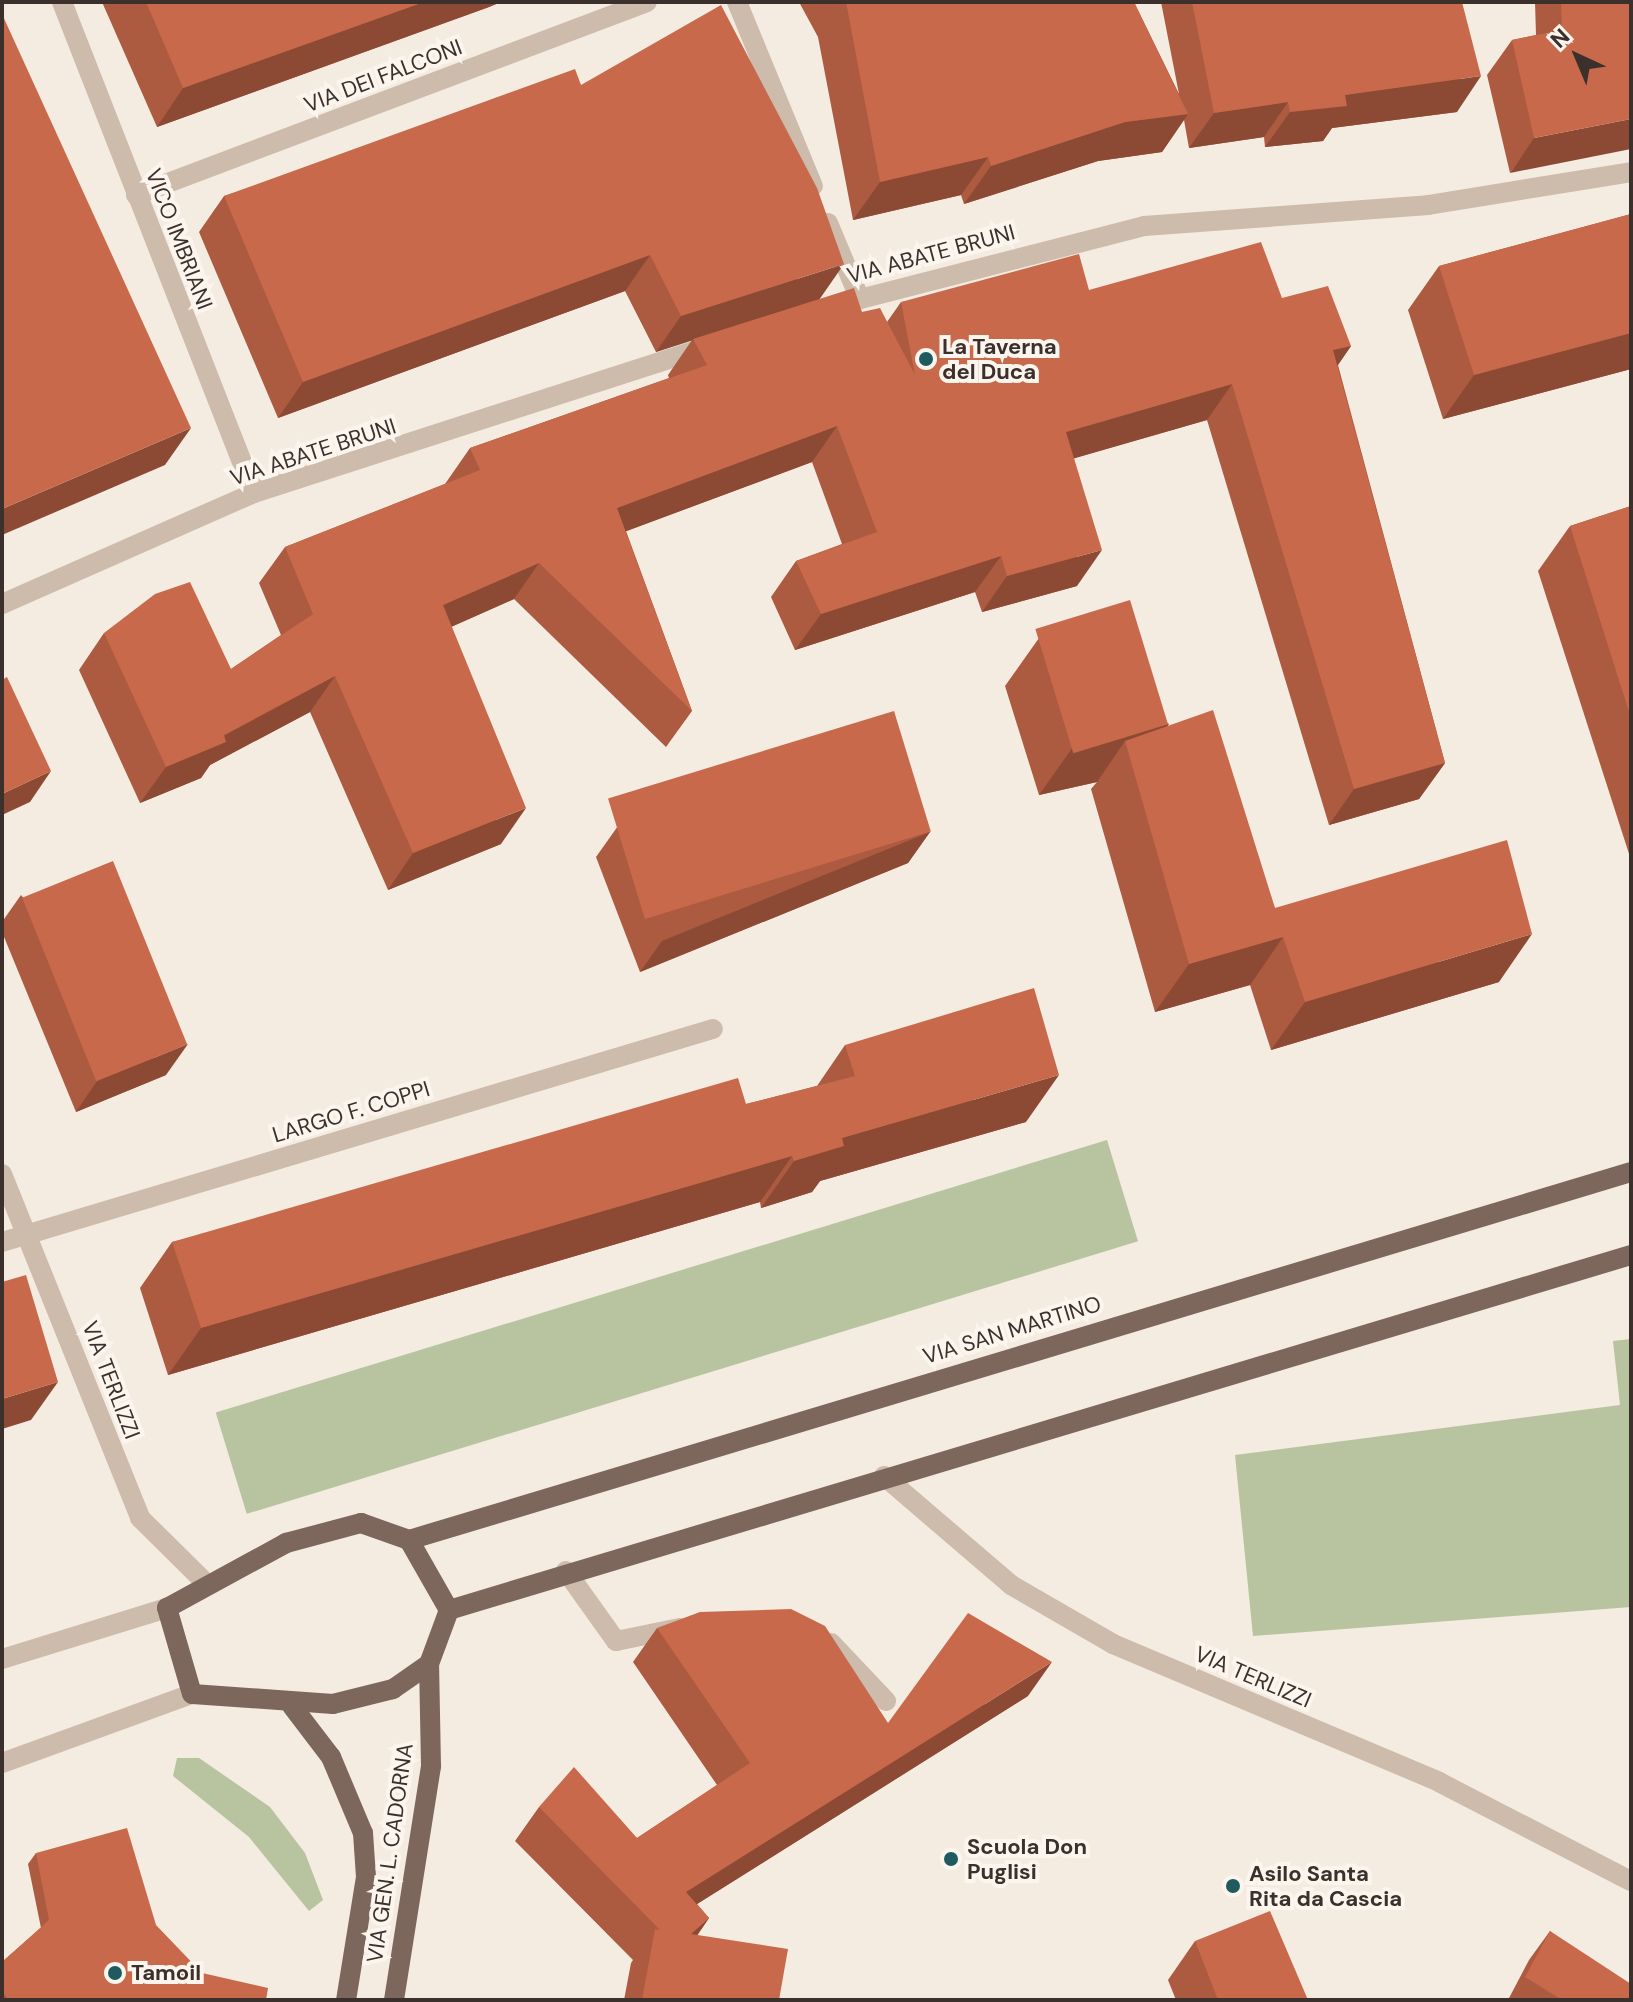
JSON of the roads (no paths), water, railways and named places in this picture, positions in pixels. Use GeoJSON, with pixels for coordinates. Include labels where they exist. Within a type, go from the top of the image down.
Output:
{"type":"FeatureCollection","features":[{"type":"Feature","properties":{"kind":"main road","name":"VIA SAN MARTINO"},"geometry":{"type":"LineString","coordinates":[[409,1540],[1631,1172]]}},
{"type":"Feature","properties":{"kind":"main road"},"geometry":{"type":"LineString","coordinates":[[449,1610],[566,1571],[1631,1255]]}},
{"type":"Feature","properties":{"kind":"main road"},"geometry":{"type":"LineString","coordinates":[[361,1523],[409,1540],[449,1610],[429,1664],[393,1689],[292,1706],[192,1694],[167,1608],[206,1583],[286,1543],[361,1523]]}},
{"type":"Feature","properties":{"kind":"main road","name":"VIA GEN. L. CADORNA"},"geometry":{"type":"LineString","coordinates":[[394,2000],[431,1766],[429,1664]]}},
{"type":"Feature","properties":{"kind":"main road","name":"VIA GEN. L. CADORNA"},"geometry":{"type":"LineString","coordinates":[[292,1706],[331,1757],[363,1833],[366,1877],[346,2000]]}},
{"type":"Feature","properties":{"kind":"street","name":"VICO IMBRIANI"},"geometry":{"type":"LineString","coordinates":[[62,2],[254,493]]}},
{"type":"Feature","properties":{"kind":"street","name":"VIA DEI FALCONI"},"geometry":{"type":"LineString","coordinates":[[136,195],[647,2]]}},
{"type":"Feature","properties":{"kind":"street"},"geometry":{"type":"LineString","coordinates":[[737,2],[859,297]]}},
{"type":"Feature","properties":{"kind":"street","name":"VIA ABATE BRUNI"},"geometry":{"type":"LineString","coordinates":[[814,312],[859,297],[1144,226],[1428,205],[1631,172]]}},
{"type":"Feature","properties":{"kind":"street","name":"VIA ABATE BRUNI"},"geometry":{"type":"LineString","coordinates":[[2,604],[254,493],[725,341]]}},
{"type":"Feature","properties":{"kind":"street","name":"LARGO F. COPPI"},"geometry":{"type":"LineString","coordinates":[[2,1242],[713,1029]]}},
{"type":"Feature","properties":{"kind":"street","name":"VIA TERLIZZI"},"geometry":{"type":"LineString","coordinates":[[2,1174],[140,1518],[206,1583]]}},
{"type":"Feature","properties":{"kind":"street","name":"VIA TERLIZZI"},"geometry":{"type":"LineString","coordinates":[[884,1476],[1011,1585],[1113,1644],[1439,1782],[1631,1881]]}},
{"type":"Feature","properties":{"kind":"street"},"geometry":{"type":"LineString","coordinates":[[566,1571],[616,1641],[710,1626]]}},
{"type":"Feature","properties":{"kind":"street"},"geometry":{"type":"LineString","coordinates":[[2,1659],[167,1608]]}},
{"type":"Feature","properties":{"kind":"street"},"geometry":{"type":"LineString","coordinates":[[811,1632],[823,1635],[886,1701]]}},
{"type":"Feature","properties":{"kind":"street"},"geometry":{"type":"LineString","coordinates":[[2,1763],[192,1694]]}},
{"type":"Feature","properties":{"kind":"place","name":"La Taverna del Duca"},"geometry":{"type":"Point","coordinates":[926,359]}},
{"type":"Feature","properties":{"kind":"place","name":"Scuola Don Puglisi"},"geometry":{"type":"Point","coordinates":[951,1859]}},
{"type":"Feature","properties":{"kind":"place","name":"Asilo Santa Rita da Cascia"},"geometry":{"type":"Point","coordinates":[1233,1886]}},
{"type":"Feature","properties":{"kind":"place","name":"Tamoil"},"geometry":{"type":"Point","coordinates":[115,1973]}}]}
